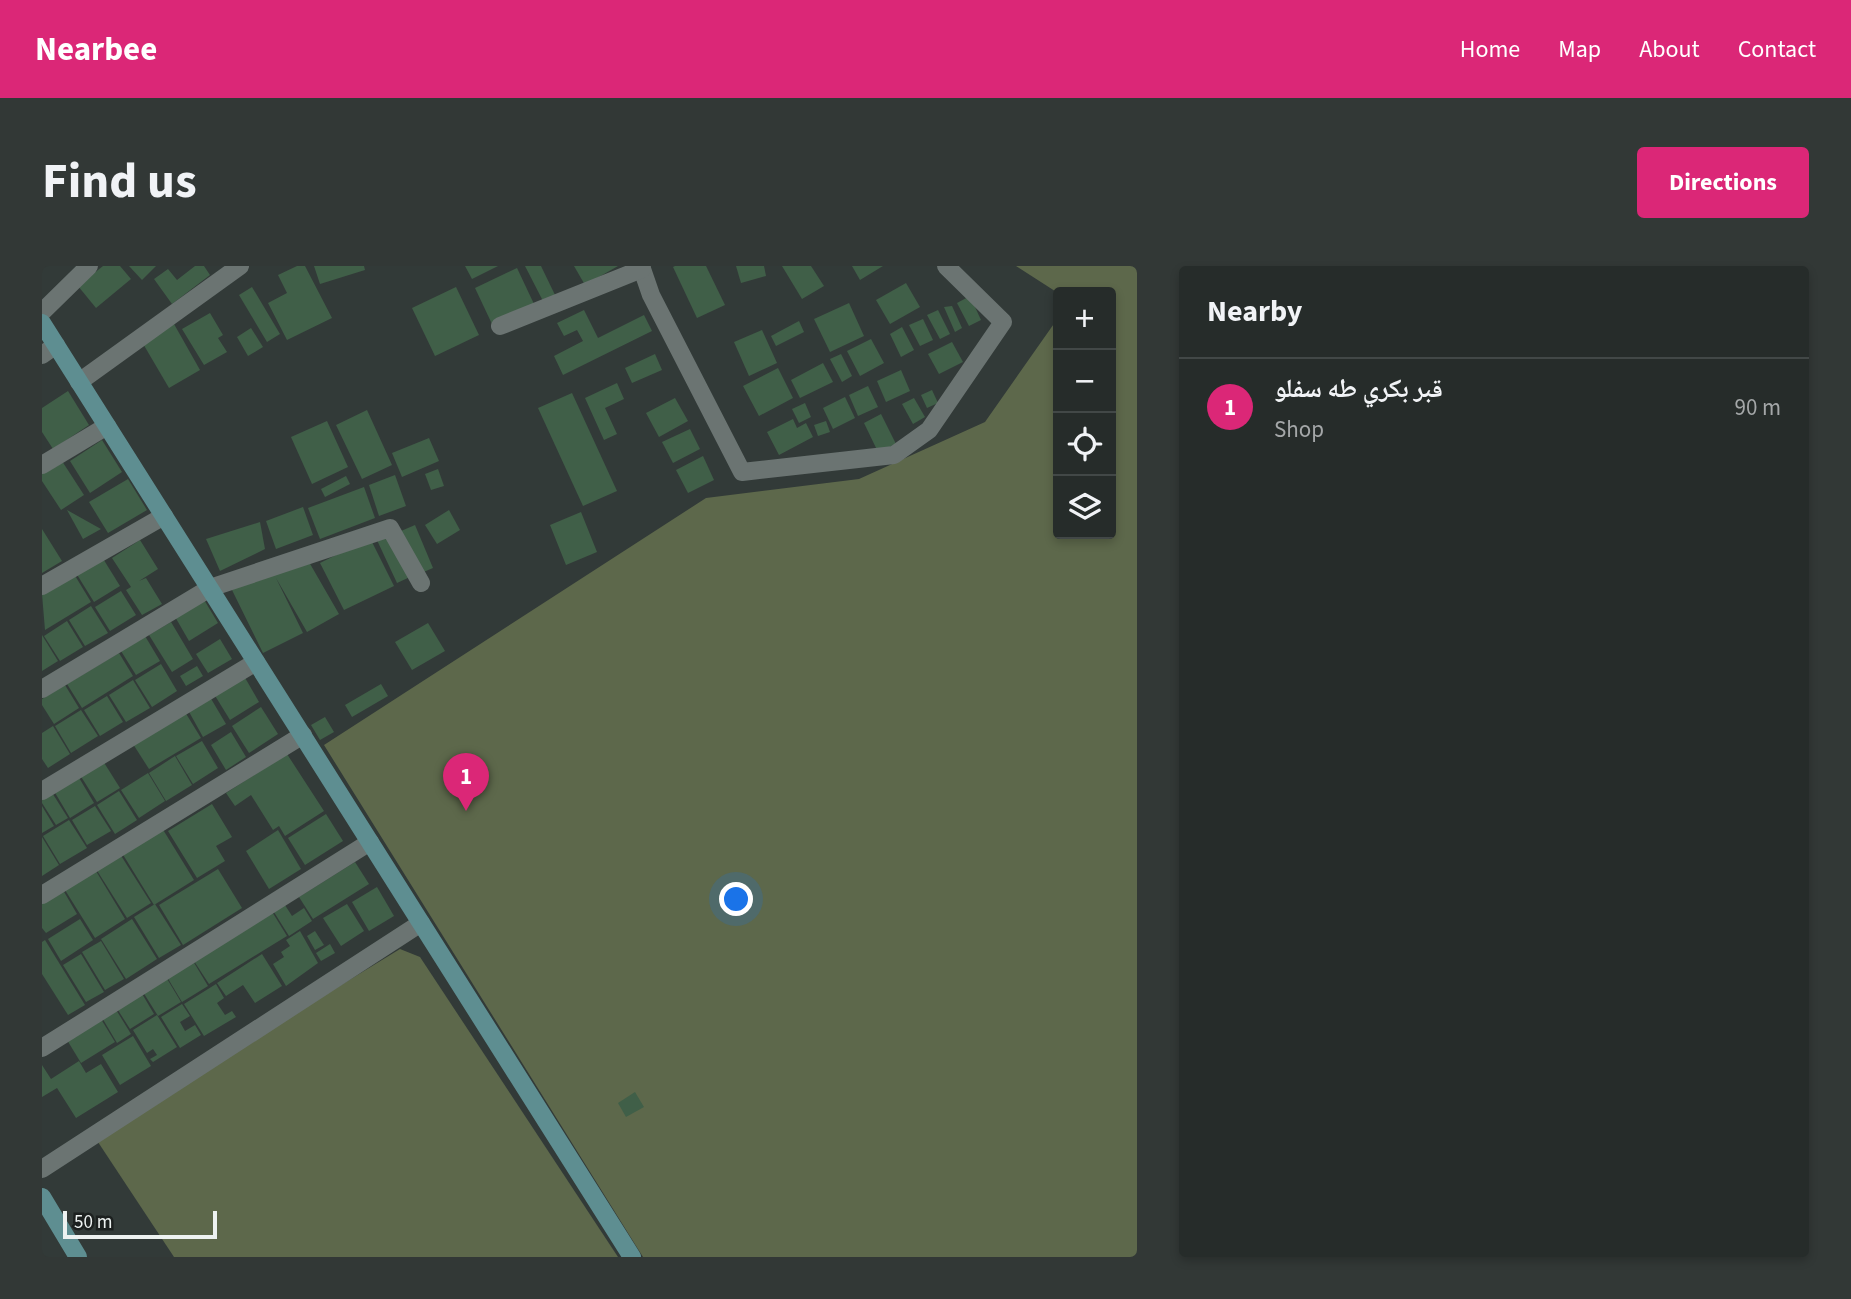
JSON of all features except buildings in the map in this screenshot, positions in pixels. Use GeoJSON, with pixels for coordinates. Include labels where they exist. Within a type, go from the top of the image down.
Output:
{"type":"FeatureCollection","features":[{"type":"Feature","properties":{"kind":"street"},"geometry":{"type":"LineString","coordinates":[[42,312],[89,266]]}},
{"type":"Feature","properties":{"kind":"street"},"geometry":{"type":"LineString","coordinates":[[79,382],[240,266]]}},
{"type":"Feature","properties":{"kind":"street"},"geometry":{"type":"LineString","coordinates":[[500,327],[642,268],[651,295],[742,472],[894,455],[929,430],[1003,322],[946,266]]}},
{"type":"Feature","properties":{"kind":"street"},"geometry":{"type":"LineString","coordinates":[[42,323],[49,350],[79,382],[632,1257]]}},
{"type":"Feature","properties":{"kind":"street"},"geometry":{"type":"LineString","coordinates":[[42,464],[107,426]]}},
{"type":"Feature","properties":{"kind":"street"},"geometry":{"type":"LineString","coordinates":[[42,586],[164,516]]}},
{"type":"Feature","properties":{"kind":"street"},"geometry":{"type":"LineString","coordinates":[[42,689],[210,589],[390,528],[421,583]]}},
{"type":"Feature","properties":{"kind":"street"},"geometry":{"type":"LineString","coordinates":[[42,792],[256,662]]}},
{"type":"Feature","properties":{"kind":"street"},"geometry":{"type":"LineString","coordinates":[[42,895],[303,735]]}},
{"type":"Feature","properties":{"kind":"street"},"geometry":{"type":"LineString","coordinates":[[42,1048],[370,842]]}},
{"type":"Feature","properties":{"kind":"street"},"geometry":{"type":"LineString","coordinates":[[42,1169],[421,922]]}},
{"type":"Feature","properties":{"kind":"street"},"geometry":{"type":"LineString","coordinates":[[42,1197],[78,1257]]}},
{"type":"Feature","properties":{"kind":"green space"},"geometry":{"type":"Polygon","coordinates":[[[1016,266],[1137,266],[1137,1257],[643,1257],[324,745],[706,498],[859,479],[985,422],[1053,325],[1053,539],[1116,539],[1116,287],[1053,287],[1053,290],[1016,266]]]}},
{"type":"Feature","properties":{"kind":"green space"},"geometry":{"type":"Polygon","coordinates":[[[400,949],[420,957],[618,1257],[174,1257],[94,1136],[400,949]]]}},
{"type":"Feature","properties":{"kind":"place","name":"قبر بكري طه سفلو"},"geometry":{"type":"Point","coordinates":[466,811]}}]}
